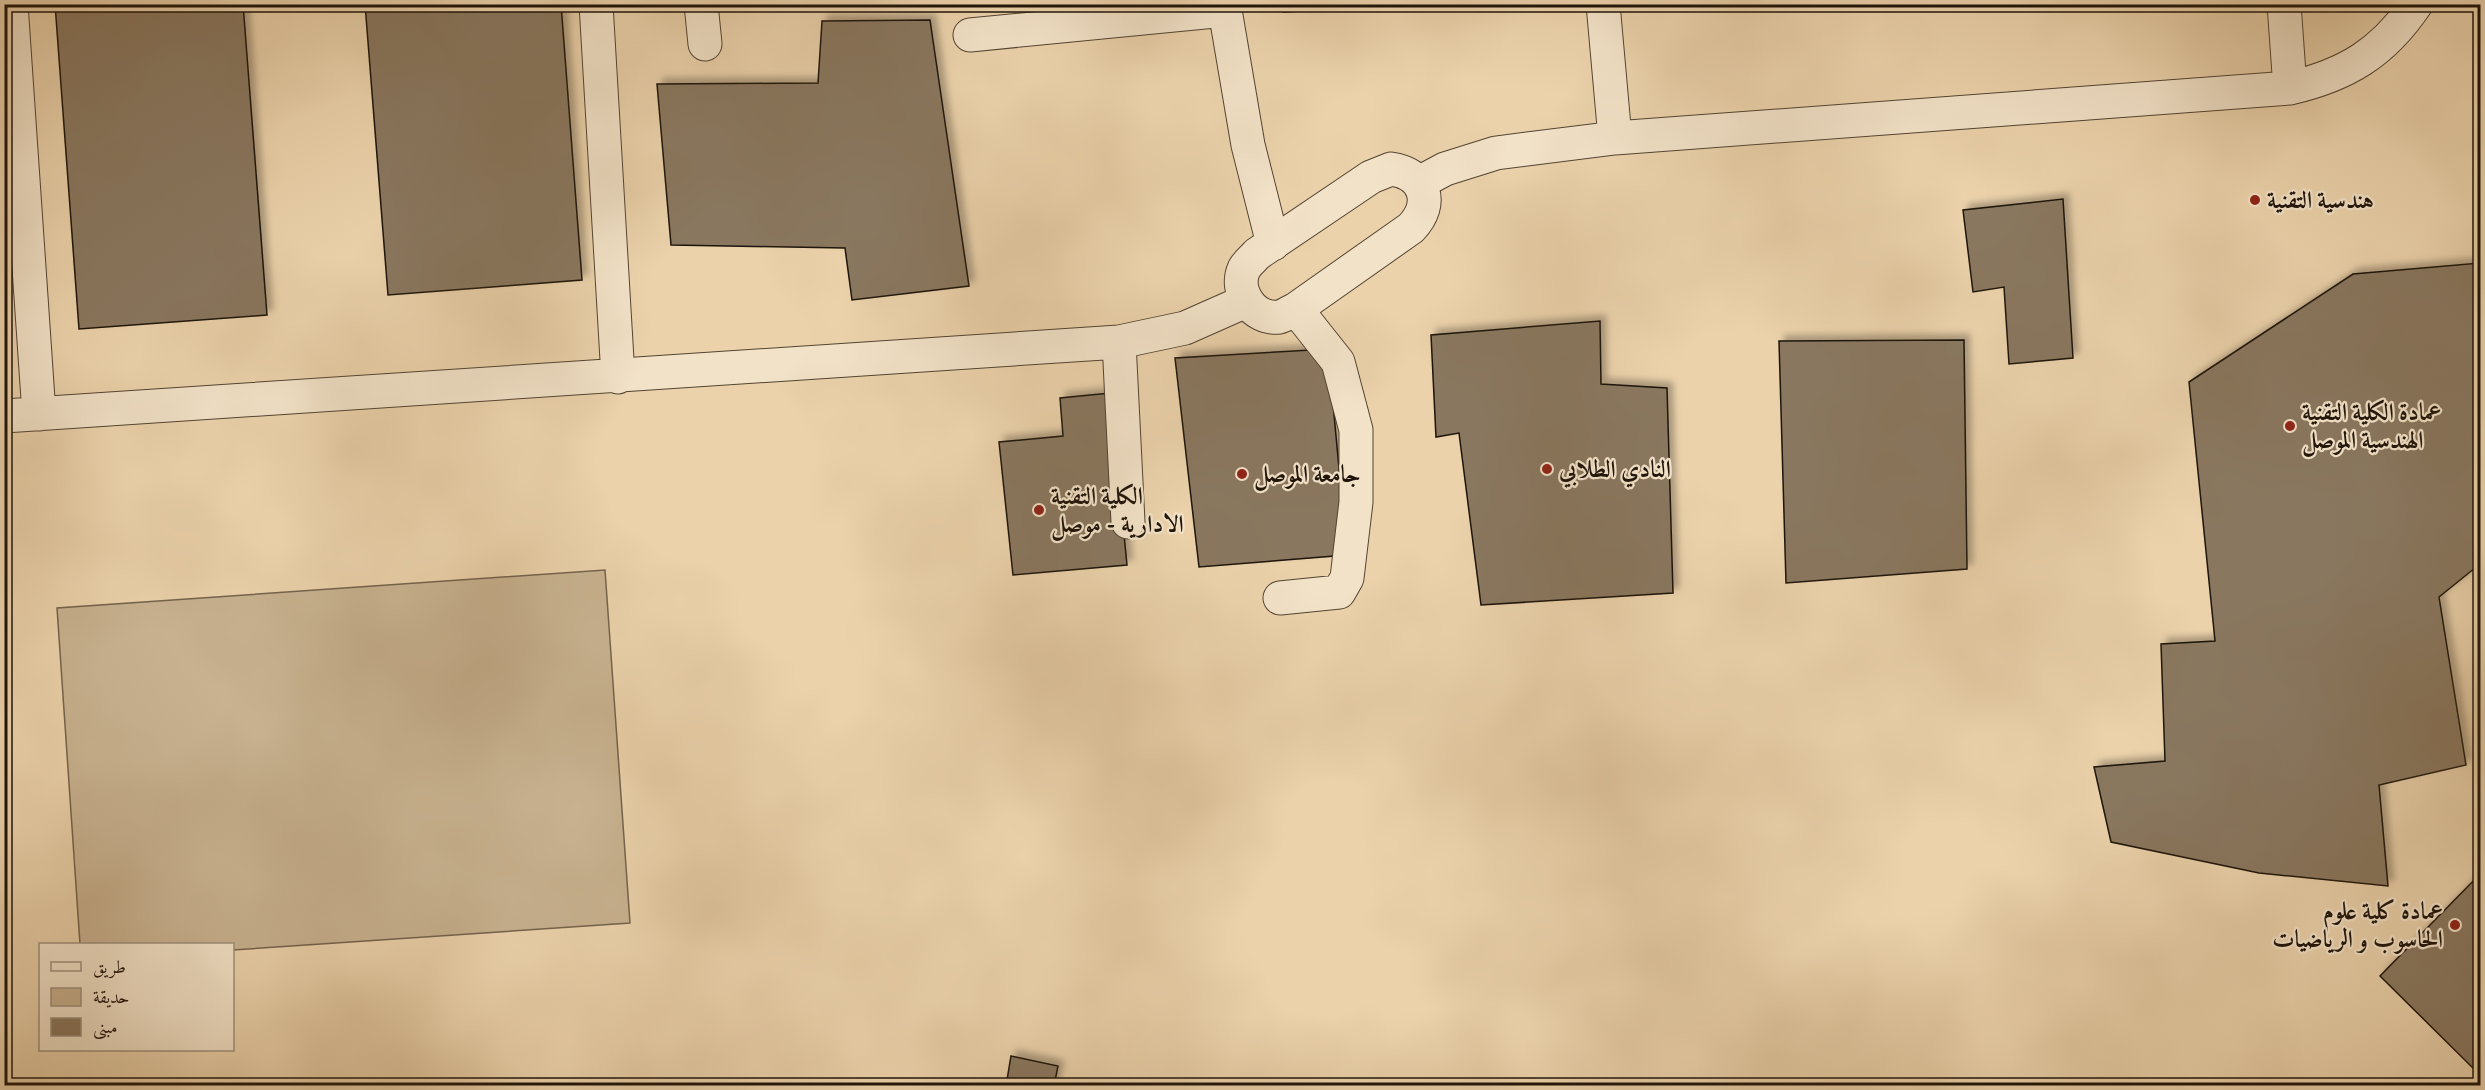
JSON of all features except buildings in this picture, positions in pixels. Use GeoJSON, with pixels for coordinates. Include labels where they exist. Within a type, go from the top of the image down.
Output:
{"type":"FeatureCollection","features":[{"type":"Feature","properties":{"kind":"lane"},"geometry":{"type":"LineString","coordinates":[[11,4],[39,414]]}},
{"type":"Feature","properties":{"kind":"lane"},"geometry":{"type":"LineString","coordinates":[[596,4],[618,377]]}},
{"type":"Feature","properties":{"kind":"lane"},"geometry":{"type":"LineString","coordinates":[[701,4],[705,44]]}},
{"type":"Feature","properties":{"kind":"lane"},"geometry":{"type":"LineString","coordinates":[[1603,4],[1615,138]]}},
{"type":"Feature","properties":{"kind":"lane"},"geometry":{"type":"LineString","coordinates":[[2284,4],[2290,88]]}},
{"type":"Feature","properties":{"kind":"lane"},"geometry":{"type":"LineString","coordinates":[[1419,183],[1445,169],[1496,153],[1615,138],[2290,88],[2323,80],[2354,66],[2382,46],[2416,4]]}},
{"type":"Feature","properties":{"kind":"lane"},"geometry":{"type":"LineString","coordinates":[[970,35],[1225,7],[1248,145],[1273,244]]}},
{"type":"Feature","properties":{"kind":"lane"},"geometry":{"type":"LineString","coordinates":[[1381,171],[1402,171],[1419,183],[1424,195],[1424,207],[1420,219],[1411,228],[1296,309],[1279,317],[1261,314],[1246,301],[1241,285],[1245,267],[1273,244],[1381,171]]}},
{"type":"Feature","properties":{"kind":"lane"},"geometry":{"type":"LineString","coordinates":[[4,416],[1119,342],[1185,328],[1246,301]]}},
{"type":"Feature","properties":{"kind":"lane"},"geometry":{"type":"LineString","coordinates":[[1280,598],[1339,592],[1347,578],[1356,502],[1356,430],[1338,362],[1296,309]]}},
{"type":"Feature","properties":{"kind":"lane"},"geometry":{"type":"LineString","coordinates":[[1119,342],[1128,522]]}},
{"type":"Feature","properties":{"kind":"green space"},"geometry":{"type":"Polygon","coordinates":[[[605,570],[630,923],[234,950],[234,943],[80,943],[57,608],[605,570]]]}},
{"type":"Feature","properties":{"kind":"place","name":"هندسية التقنية"},"geometry":{"type":"Point","coordinates":[2255,200]}},
{"type":"Feature","properties":{"kind":"place","name":"عمادة الكلية التقنية الهندسية الموصل"},"geometry":{"type":"Point","coordinates":[2290,426]}},
{"type":"Feature","properties":{"kind":"place","name":"النادي الطلابي"},"geometry":{"type":"Point","coordinates":[1547,469]}},
{"type":"Feature","properties":{"kind":"place","name":"جامعة الموصل"},"geometry":{"type":"Point","coordinates":[1242,474]}},
{"type":"Feature","properties":{"kind":"place","name":"الكلية التقنية الادارية - موصل"},"geometry":{"type":"Point","coordinates":[1039,510]}},
{"type":"Feature","properties":{"kind":"place","name":"عمادة كلية علوم الحاسوب و الرياضيات"},"geometry":{"type":"Point","coordinates":[2455,925]}}]}
